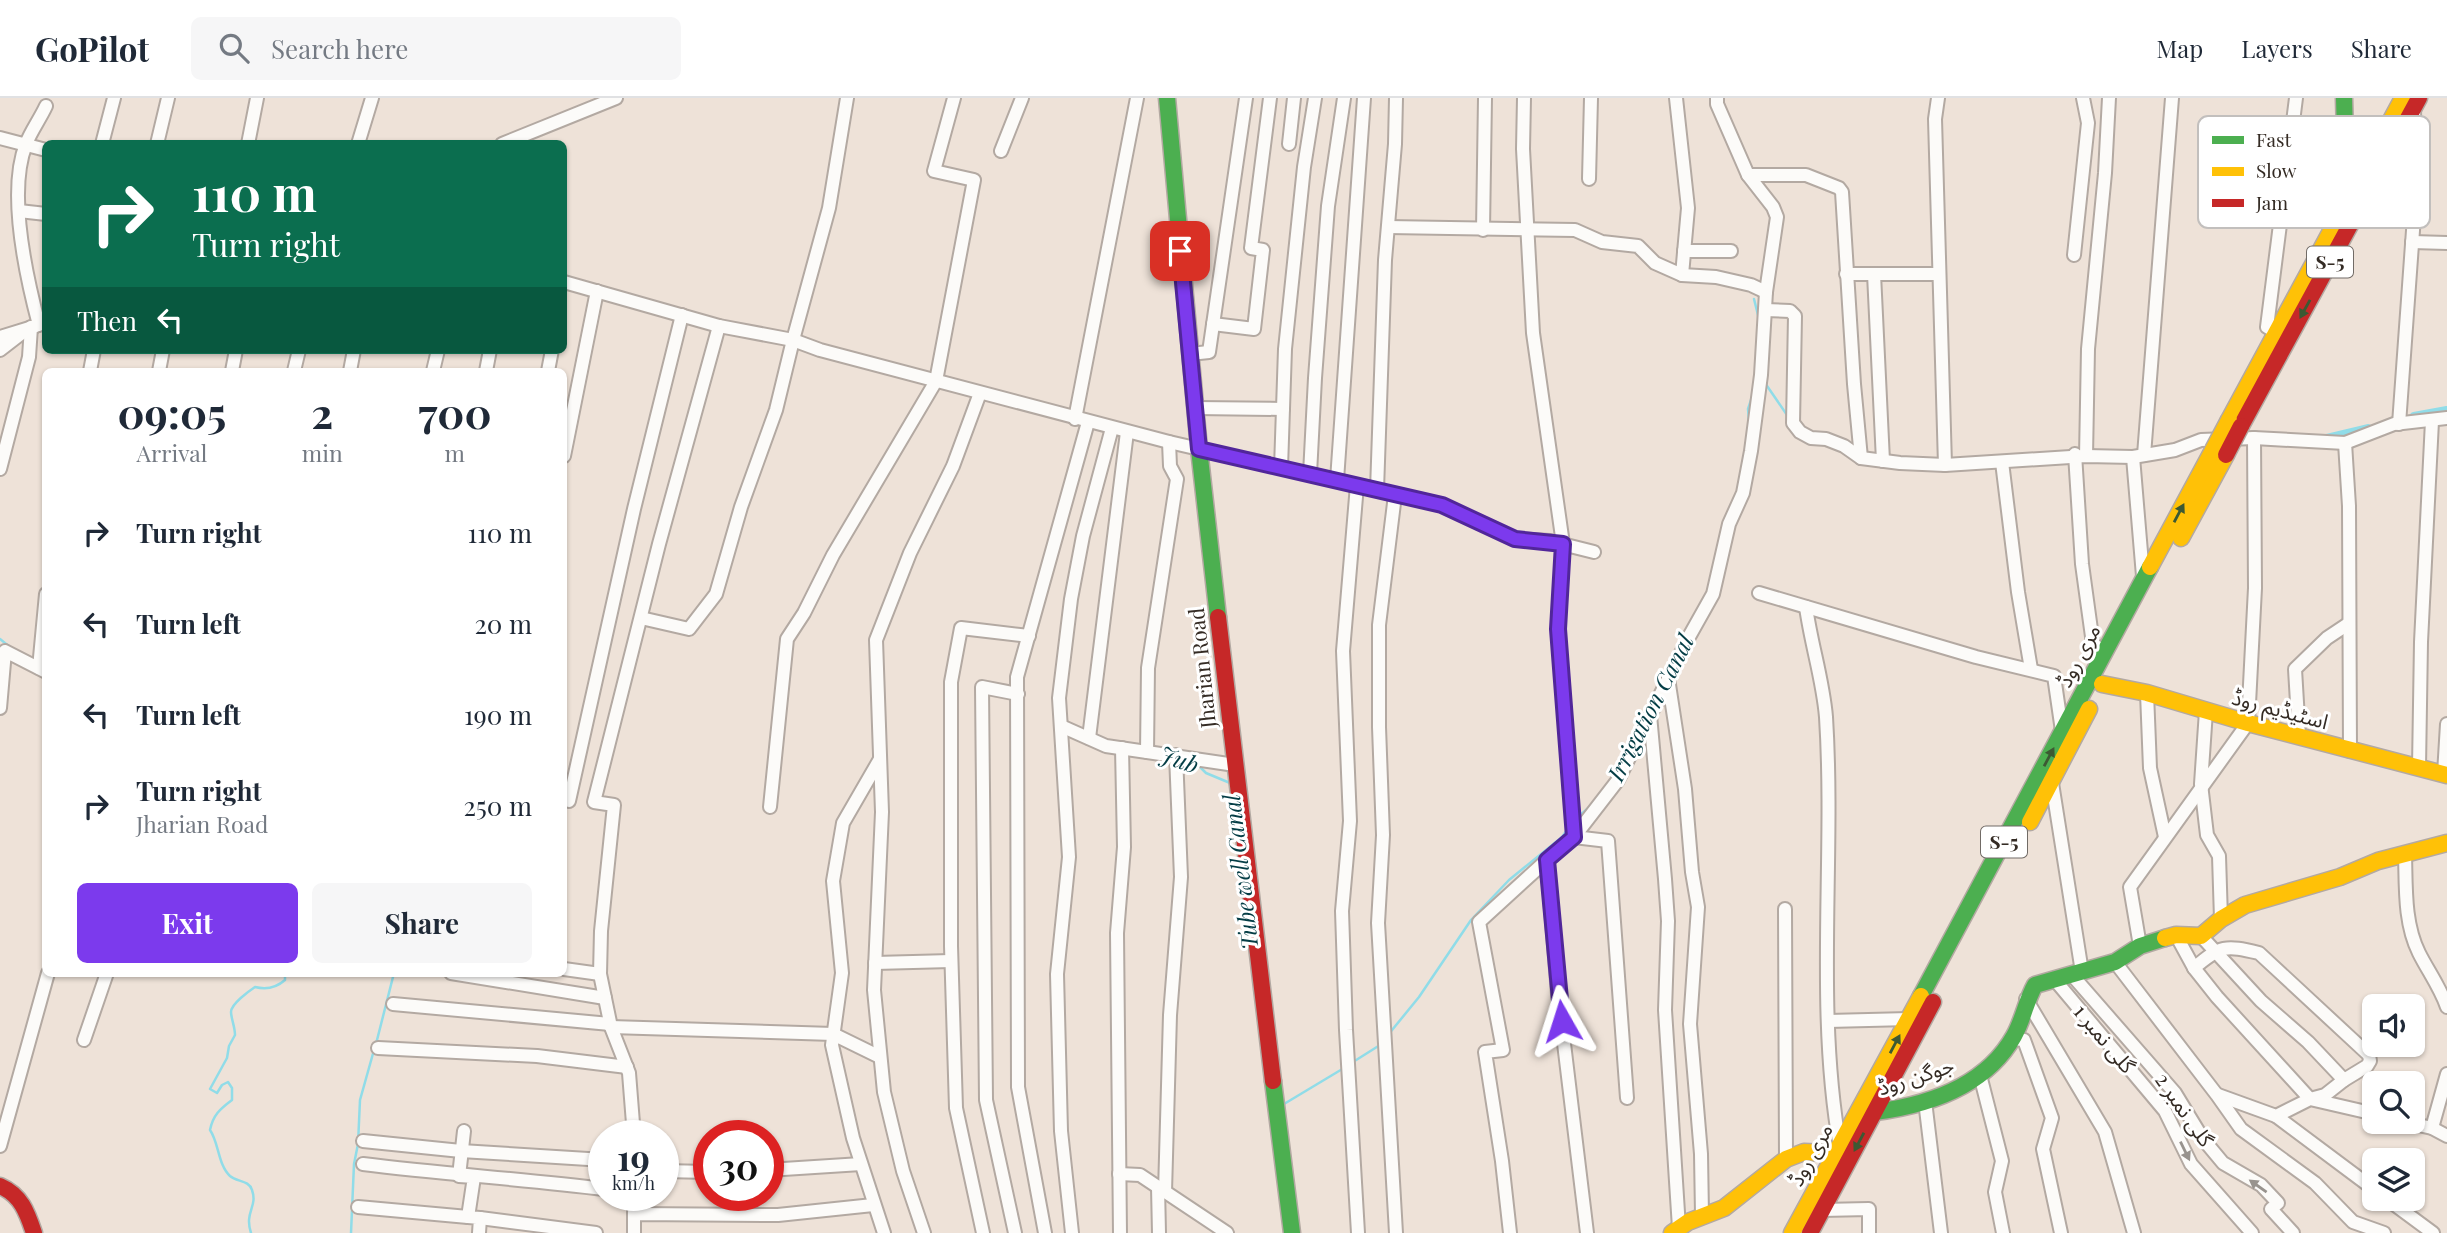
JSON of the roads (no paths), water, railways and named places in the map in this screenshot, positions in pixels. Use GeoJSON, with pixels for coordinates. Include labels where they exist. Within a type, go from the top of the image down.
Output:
{"type":"FeatureCollection","features":[{"type":"Feature","properties":{"kind":"main road","name":"Jharian Road"},"geometry":{"type":"LineString","coordinates":[[1167,98],[1199,449],[1292,1233]]}},
{"type":"Feature","properties":{"kind":"main road"},"geometry":{"type":"LineString","coordinates":[[2344,98],[2345,116]]}},
{"type":"Feature","properties":{"kind":"main road","name":"مری روڈ"},"geometry":{"type":"LineString","coordinates":[[2402,116],[2412,101]]}},
{"type":"Feature","properties":{"kind":"main road","name":"مری روڈ"},"geometry":{"type":"LineString","coordinates":[[2235,423],[2276,332],[2333,228]]}},
{"type":"Feature","properties":{"kind":"main road","name":"مری روڈ"},"geometry":{"type":"LineString","coordinates":[[1810,1233],[2043,788],[2062,731],[2342,228]]}},
{"type":"Feature","properties":{"kind":"main road","name":"مری روڈ"},"geometry":{"type":"LineString","coordinates":[[1792,1233],[1909,1019],[2102,684],[2144,588]]}},
{"type":"Feature","properties":{"kind":"main road","name":"اسٹیڈیم روڈ"},"geometry":{"type":"LineString","coordinates":[[2102,684],[2147,693],[2206,712],[2446,775]]}},
{"type":"Feature","properties":{"kind":"main road"},"geometry":{"type":"LineString","coordinates":[[2026,999],[2035,985],[2115,962],[2140,946],[2176,935],[2201,936],[2221,919],[2245,905],[2340,877],[2378,861],[2447,843]]}},
{"type":"Feature","properties":{"kind":"main road","name":"جوگن روڈ"},"geometry":{"type":"LineString","coordinates":[[1875,1112],[1895,1110],[1925,1101],[1956,1090],[1980,1075],[2012,1039],[2026,999]]}},
{"type":"Feature","properties":{"kind":"main road"},"geometry":{"type":"LineString","coordinates":[[1675,1231],[1702,1215],[1724,1208],[1786,1159],[1804,1152],[1826,1153],[1840,1148]]}},
{"type":"Feature","properties":{"kind":"main road"},"geometry":{"type":"LineString","coordinates":[[0,1186],[19,1197],[34,1233]]}},
{"type":"Feature","properties":{"kind":"street"},"geometry":{"type":"LineString","coordinates":[[103,140],[114,98]]}},
{"type":"Feature","properties":{"kind":"street"},"geometry":{"type":"LineString","coordinates":[[159,140],[168,98]]}},
{"type":"Feature","properties":{"kind":"street"},"geometry":{"type":"LineString","coordinates":[[249,140],[257,98]]}},
{"type":"Feature","properties":{"kind":"street"},"geometry":{"type":"LineString","coordinates":[[359,140],[372,98]]}},
{"type":"Feature","properties":{"kind":"street"},"geometry":{"type":"LineString","coordinates":[[512,140],[616,98]]}},
{"type":"Feature","properties":{"kind":"street"},"geometry":{"type":"LineString","coordinates":[[641,618],[689,629],[716,594],[741,507],[776,410],[829,208],[847,98]]}},
{"type":"Feature","properties":{"kind":"street"},"geometry":{"type":"LineString","coordinates":[[770,807],[787,639],[804,613],[833,555],[936,381],[974,180],[934,171],[954,98]]}},
{"type":"Feature","properties":{"kind":"street"},"geometry":{"type":"LineString","coordinates":[[1001,151],[1022,98]]}},
{"type":"Feature","properties":{"kind":"street"},"geometry":{"type":"LineString","coordinates":[[1045,1233],[1018,1087],[1017,677],[1082,420],[1137,98]]}},
{"type":"Feature","properties":{"kind":"street"},"geometry":{"type":"LineString","coordinates":[[1190,354],[1209,352],[1246,98]]}},
{"type":"Feature","properties":{"kind":"street"},"geometry":{"type":"LineString","coordinates":[[1213,324],[1254,329],[1264,250],[1251,248],[1270,98]]}},
{"type":"Feature","properties":{"kind":"street"},"geometry":{"type":"LineString","coordinates":[[1289,144],[1294,98]]}},
{"type":"Feature","properties":{"kind":"street"},"geometry":{"type":"LineString","coordinates":[[1281,468],[1285,349],[1304,167],[1315,98]]}},
{"type":"Feature","properties":{"kind":"street"},"geometry":{"type":"LineString","coordinates":[[1310,474],[1328,206],[1344,98]]}},
{"type":"Feature","properties":{"kind":"street"},"geometry":{"type":"LineString","coordinates":[[1337,480],[1364,98]]}},
{"type":"Feature","properties":{"kind":"street"},"geometry":{"type":"LineString","coordinates":[[1377,490],[1396,98]]}},
{"type":"Feature","properties":{"kind":"street"},"geometry":{"type":"LineString","coordinates":[[1483,230],[1485,98]]}},
{"type":"Feature","properties":{"kind":"street"},"geometry":{"type":"LineString","coordinates":[[1524,98],[1523,149],[1533,333],[1563,544],[1558,629],[1574,837]]}},
{"type":"Feature","properties":{"kind":"street"},"geometry":{"type":"LineString","coordinates":[[1589,179],[1591,98]]}},
{"type":"Feature","properties":{"kind":"street"},"geometry":{"type":"LineString","coordinates":[[1676,98],[1688,208],[1682,275]]}},
{"type":"Feature","properties":{"kind":"street"},"geometry":{"type":"LineString","coordinates":[[1510,1233],[1485,1052],[1503,1050],[1479,922],[1574,837],[1618,780],[1713,594],[1729,524],[1743,493],[1751,451],[1761,378],[1766,292],[1777,217],[1773,207],[1748,175],[1717,104],[1717,98]]}},
{"type":"Feature","properties":{"kind":"street"},"geometry":{"type":"LineString","coordinates":[[1937,98],[1935,119],[1945,464]]}},
{"type":"Feature","properties":{"kind":"street"},"geometry":{"type":"LineString","coordinates":[[2074,255],[2088,123],[2083,98]]}},
{"type":"Feature","properties":{"kind":"street"},"geometry":{"type":"LineString","coordinates":[[2105,652],[2093,644],[2082,564],[2079,456],[2105,173],[2109,98]]}},
{"type":"Feature","properties":{"kind":"street"},"geometry":{"type":"LineString","coordinates":[[2144,588],[2138,456],[2172,98]]}},
{"type":"Feature","properties":{"kind":"street"},"geometry":{"type":"LineString","coordinates":[[2294,116],[2296,98]]}},
{"type":"Feature","properties":{"kind":"street"},"geometry":{"type":"LineString","coordinates":[[0,469],[39,325],[22,256],[20,169],[26,145],[46,106]]}},
{"type":"Feature","properties":{"kind":"street"},"geometry":{"type":"LineString","coordinates":[[0,138],[42,149]]}},
{"type":"Feature","properties":{"kind":"street"},"geometry":{"type":"LineString","coordinates":[[1748,175],[1806,175],[1839,188],[1842,192],[1861,458]]}},
{"type":"Feature","properties":{"kind":"street"},"geometry":{"type":"LineString","coordinates":[[19,211],[42,214]]}},
{"type":"Feature","properties":{"kind":"street"},"geometry":{"type":"LineString","coordinates":[[1388,227],[1575,230],[1602,242],[1637,246],[1655,264],[1682,275],[1716,277],[1751,285],[1766,292]]}},
{"type":"Feature","properties":{"kind":"street"},"geometry":{"type":"LineString","coordinates":[[2276,332],[2267,327],[2280,228]]}},
{"type":"Feature","properties":{"kind":"street"},"geometry":{"type":"LineString","coordinates":[[2399,424],[2413,228]]}},
{"type":"Feature","properties":{"kind":"street"},"geometry":{"type":"LineString","coordinates":[[2412,242],[2447,243]]}},
{"type":"Feature","properties":{"kind":"street"},"geometry":{"type":"LineString","coordinates":[[1684,251],[1731,251]]}},
{"type":"Feature","properties":{"kind":"street"},"geometry":{"type":"LineString","coordinates":[[1874,274],[1883,461]]}},
{"type":"Feature","properties":{"kind":"street"},"geometry":{"type":"LineString","coordinates":[[1846,275],[1939,274]]}},
{"type":"Feature","properties":{"kind":"street"},"geometry":{"type":"LineString","coordinates":[[567,284],[719,326],[793,340],[1126,432],[1442,505],[1515,539],[1563,544],[1594,552]]}},
{"type":"Feature","properties":{"kind":"street"},"geometry":{"type":"LineString","coordinates":[[567,441],[597,291]]}},
{"type":"Feature","properties":{"kind":"street"},"geometry":{"type":"LineString","coordinates":[[1765,310],[1790,311],[1796,316],[1793,423],[1800,432],[1811,438],[1826,439],[1844,446],[1861,458],[1945,464],[2079,456],[2138,456],[2175,450],[2201,440],[2254,438],[2345,443],[2399,424],[2447,418]]}},
{"type":"Feature","properties":{"kind":"street"},"geometry":{"type":"LineString","coordinates":[[567,797],[682,315]]}},
{"type":"Feature","properties":{"kind":"street"},"geometry":{"type":"LineString","coordinates":[[0,337],[39,325]]}},
{"type":"Feature","properties":{"kind":"street"},"geometry":{"type":"LineString","coordinates":[[0,350],[39,325]]}},
{"type":"Feature","properties":{"kind":"street"},"geometry":{"type":"LineString","coordinates":[[594,802],[719,326]]}},
{"type":"Feature","properties":{"kind":"street"},"geometry":{"type":"LineString","coordinates":[[924,1233],[903,1171],[884,1092],[874,989],[882,812],[876,640],[910,553],[953,466],[980,393]]}},
{"type":"Feature","properties":{"kind":"street"},"geometry":{"type":"LineString","coordinates":[[1195,408],[1283,409]]}},
{"type":"Feature","properties":{"kind":"street"},"geometry":{"type":"LineString","coordinates":[[2419,767],[2421,642],[2432,421]]}},
{"type":"Feature","properties":{"kind":"street"},"geometry":{"type":"LineString","coordinates":[[1072,1233],[1061,1131],[1057,974],[1069,857],[1059,698],[1071,599],[1083,536],[1112,428]]}},
{"type":"Feature","properties":{"kind":"street"},"geometry":{"type":"LineString","coordinates":[[1089,738],[1126,432]]}},
{"type":"Feature","properties":{"kind":"street"},"geometry":{"type":"LineString","coordinates":[[2140,946],[2130,887],[2248,723],[2255,588],[2254,438]]}},
{"type":"Feature","properties":{"kind":"street"},"geometry":{"type":"LineString","coordinates":[[1147,752],[1147,668],[1177,479],[1170,467],[1169,442]]}},
{"type":"Feature","properties":{"kind":"street"},"geometry":{"type":"LineString","coordinates":[[2345,443],[2349,506],[2350,751]]}},
{"type":"Feature","properties":{"kind":"street"},"geometry":{"type":"LineString","coordinates":[[2002,462],[2018,592],[2031,669]]}},
{"type":"Feature","properties":{"kind":"street"},"geometry":{"type":"LineString","coordinates":[[1357,485],[1343,651],[1350,821],[1342,911],[1358,1233]]}},
{"type":"Feature","properties":{"kind":"street"},"geometry":{"type":"LineString","coordinates":[[1395,495],[1379,625],[1383,835],[1378,923],[1396,1233]]}},
{"type":"Feature","properties":{"kind":"street"},"geometry":{"type":"LineString","coordinates":[[1759,593],[1976,657],[2054,676],[2062,731]]}},
{"type":"Feature","properties":{"kind":"street"},"geometry":{"type":"LineString","coordinates":[[1806,607],[1826,715],[1829,843],[1828,1021],[1840,1148]]}},
{"type":"Feature","properties":{"kind":"street"},"geometry":{"type":"LineString","coordinates":[[2299,736],[2295,669],[2327,638],[2348,624]]}},
{"type":"Feature","properties":{"kind":"street"},"geometry":{"type":"LineString","coordinates":[[983,1233],[956,1108],[951,961],[951,682],[961,628],[1029,636]]}},
{"type":"Feature","properties":{"kind":"street"},"geometry":{"type":"LineString","coordinates":[[0,708],[5,651],[42,670]]}},
{"type":"Feature","properties":{"kind":"street"},"geometry":{"type":"LineString","coordinates":[[1668,678],[1685,789],[1692,872],[1698,907],[1690,1024],[1701,1154],[1702,1215]]}},
{"type":"Feature","properties":{"kind":"street"},"geometry":{"type":"LineString","coordinates":[[1015,1233],[986,1100],[982,687],[1018,694]]}},
{"type":"Feature","properties":{"kind":"street"},"geometry":{"type":"LineString","coordinates":[[2147,693],[2150,768],[2165,837]]}},
{"type":"Feature","properties":{"kind":"street"},"geometry":{"type":"LineString","coordinates":[[2206,712],[2202,789],[2207,835],[2219,856],[2221,919]]}},
{"type":"Feature","properties":{"kind":"street"},"geometry":{"type":"LineString","coordinates":[[1650,714],[1668,921],[1665,1010],[1675,1231]]}},
{"type":"Feature","properties":{"kind":"street"},"geometry":{"type":"LineString","coordinates":[[2446,775],[2447,724]]}},
{"type":"Feature","properties":{"kind":"street"},"geometry":{"type":"LineString","coordinates":[[1061,726],[1107,746],[1235,765]]}},
{"type":"Feature","properties":{"kind":"street"},"geometry":{"type":"LineString","coordinates":[[1120,1233],[1117,933],[1124,847],[1122,748]]}},
{"type":"Feature","properties":{"kind":"street"},"geometry":{"type":"LineString","coordinates":[[1159,1233],[1170,1015],[1181,877],[1176,755]]}},
{"type":"Feature","properties":{"kind":"street"},"geometry":{"type":"LineString","coordinates":[[880,759],[844,823],[841,834],[834,881],[842,973],[832,1045],[861,1164],[884,1233]]}},
{"type":"Feature","properties":{"kind":"street"},"geometry":{"type":"LineString","coordinates":[[2043,788],[2077,974]]}},
{"type":"Feature","properties":{"kind":"street"},"geometry":{"type":"LineString","coordinates":[[567,801],[614,805],[601,931],[600,974],[611,1026],[629,1073],[633,1120]]}},
{"type":"Feature","properties":{"kind":"street"},"geometry":{"type":"LineString","coordinates":[[1574,837],[1608,841],[1627,1098]]}},
{"type":"Feature","properties":{"kind":"street"},"geometry":{"type":"LineString","coordinates":[[2405,854],[2407,913],[2417,951],[2442,993],[2447,1007]]}},
{"type":"Feature","properties":{"kind":"street"},"geometry":{"type":"LineString","coordinates":[[1547,860],[1558,994],[1587,1233]]}},
{"type":"Feature","properties":{"kind":"street"},"geometry":{"type":"LineString","coordinates":[[1785,909],[1786,1159]]}},
{"type":"Feature","properties":{"kind":"street"},"geometry":{"type":"LineString","coordinates":[[2176,935],[2194,968],[2217,997],[2310,1099],[2362,1111]]}},
{"type":"Feature","properties":{"kind":"street"},"geometry":{"type":"LineString","coordinates":[[2201,936],[2260,1001],[2308,1042],[2344,1080]]}},
{"type":"Feature","properties":{"kind":"street"},"geometry":{"type":"LineString","coordinates":[[2194,968],[2216,950],[2237,948],[2259,953],[2369,1055],[2367,1066],[2325,1095],[2310,1099],[2276,1116]]}},
{"type":"Feature","properties":{"kind":"street"},"geometry":{"type":"LineString","coordinates":[[875,963],[951,961]]}},
{"type":"Feature","properties":{"kind":"street"},"geometry":{"type":"LineString","coordinates":[[2115,962],[2241,1129],[2315,1183],[2353,1222],[2384,1233]]}},
{"type":"Feature","properties":{"kind":"street"},"geometry":{"type":"LineString","coordinates":[[567,969],[600,974]]}},
{"type":"Feature","properties":{"kind":"street","name":"گلی نمبر 2"},"geometry":{"type":"LineString","coordinates":[[2077,974],[2175,1093],[2203,1139],[2223,1163],[2261,1185],[2278,1203],[2271,1209],[2293,1233]]}},
{"type":"Feature","properties":{"kind":"street"},"geometry":{"type":"LineString","coordinates":[[0,1146],[47,977]]}},
{"type":"Feature","properties":{"kind":"street"},"geometry":{"type":"LineString","coordinates":[[84,1040],[106,977]]}},
{"type":"Feature","properties":{"kind":"street"},"geometry":{"type":"LineString","coordinates":[[476,977],[605,998]]}},
{"type":"Feature","properties":{"kind":"street","name":"گلی نمبر 1"},"geometry":{"type":"LineString","coordinates":[[2055,980],[2165,1111],[2191,1164],[2252,1233]]}},
{"type":"Feature","properties":{"kind":"street"},"geometry":{"type":"LineString","coordinates":[[2026,999],[2105,1132],[2134,1233]]}},
{"type":"Feature","properties":{"kind":"street"},"geometry":{"type":"LineString","coordinates":[[393,1004],[611,1026],[833,1034],[880,1057]]}},
{"type":"Feature","properties":{"kind":"street"},"geometry":{"type":"LineString","coordinates":[[1828,1021],[1909,1019]]}},
{"type":"Feature","properties":{"kind":"street"},"geometry":{"type":"LineString","coordinates":[[2012,1039],[2024,1040],[2052,1118],[2043,1149],[2062,1233]]}},
{"type":"Feature","properties":{"kind":"street"},"geometry":{"type":"LineString","coordinates":[[378,1048],[537,1056],[627,1067]]}},
{"type":"Feature","properties":{"kind":"street"},"geometry":{"type":"LineString","coordinates":[[2432,1128],[2447,1074]]}},
{"type":"Feature","properties":{"kind":"street"},"geometry":{"type":"LineString","coordinates":[[1980,1075],[2002,1161],[1994,1192],[2003,1233]]}},
{"type":"Feature","properties":{"kind":"street"},"geometry":{"type":"LineString","coordinates":[[2217,1095],[2276,1116],[2362,1180]]}},
{"type":"Feature","properties":{"kind":"street"},"geometry":{"type":"LineString","coordinates":[[1925,1101],[1941,1233]]}},
{"type":"Feature","properties":{"kind":"street"},"geometry":{"type":"LineString","coordinates":[[2425,1126],[2447,1136]]}},
{"type":"Feature","properties":{"kind":"street"},"geometry":{"type":"LineString","coordinates":[[459,1175],[464,1130]]}},
{"type":"Feature","properties":{"kind":"street"},"geometry":{"type":"LineString","coordinates":[[363,1141],[461,1151],[588,1159]]}},
{"type":"Feature","properties":{"kind":"street"},"geometry":{"type":"LineString","coordinates":[[363,1164],[474,1177],[474,1218],[478,1233]]}},
{"type":"Feature","properties":{"kind":"street"},"geometry":{"type":"LineString","coordinates":[[784,1169],[861,1164]]}},
{"type":"Feature","properties":{"kind":"street"},"geometry":{"type":"LineString","coordinates":[[1119,1174],[1140,1175],[1227,1233]]}},
{"type":"Feature","properties":{"kind":"street"},"geometry":{"type":"LineString","coordinates":[[459,1175],[588,1187]]}},
{"type":"Feature","properties":{"kind":"street"},"geometry":{"type":"LineString","coordinates":[[634,1214],[778,1215],[873,1205]]}},
{"type":"Feature","properties":{"kind":"street"},"geometry":{"type":"LineString","coordinates":[[358,1207],[596,1233]]}},
{"type":"Feature","properties":{"kind":"street"},"geometry":{"type":"LineString","coordinates":[[1822,1210],[1869,1209],[1869,1233]]}},
{"type":"Feature","properties":{"kind":"street"},"geometry":{"type":"LineString","coordinates":[[634,1211],[634,1233]]}},
{"type":"Feature","properties":{"kind":"street"},"geometry":{"type":"LineString","coordinates":[[2403,1211],[2433,1233]]}},
{"type":"Feature","properties":{"kind":"waterway","name":"Irrigation Canal"},"geometry":{"type":"LineString","coordinates":[[1754,299],[1759,319]]}},
{"type":"Feature","properties":{"kind":"waterway","name":"Irrigation Canal"},"geometry":{"type":"LineString","coordinates":[[1765,383],[1787,415]]}},
{"type":"Feature","properties":{"kind":"waterway","name":"Irrigation Canal"},"geometry":{"type":"LineString","coordinates":[[1749,421],[1748,409],[1752,397]]}},
{"type":"Feature","properties":{"kind":"waterway"},"geometry":{"type":"LineString","coordinates":[[2414,417],[2447,411]]}},
{"type":"Feature","properties":{"kind":"waterway"},"geometry":{"type":"LineString","coordinates":[[2326,439],[2368,429]]}},
{"type":"Feature","properties":{"kind":"waterway","name":"Irrigation Canal"},"geometry":{"type":"LineString","coordinates":[[0,639],[11,648]]}},
{"type":"Feature","properties":{"kind":"waterway","name":"Irrigation Canal"},"geometry":{"type":"LineString","coordinates":[[1646,711],[1653,695]]}},
{"type":"Feature","properties":{"kind":"waterway","name":"Jub"},"geometry":{"type":"LineString","coordinates":[[1197,764],[1206,773],[1230,783]]}},
{"type":"Feature","properties":{"kind":"waterway","name":"Irrigation Canal"},"geometry":{"type":"LineString","coordinates":[[1578,817],[1594,803]]}},
{"type":"Feature","properties":{"kind":"waterway","name":"Irrigation Canal"},"geometry":{"type":"LineString","coordinates":[[1388,1035],[1419,997],[1471,920],[1509,880],[1562,837],[1569,827]]}},
{"type":"Feature","properties":{"kind":"waterway","name":"Irrigation Canal"},"geometry":{"type":"LineString","coordinates":[[251,1233],[249,1220],[252,1190],[248,1184],[233,1178],[226,1171],[210,1130],[218,1113],[232,1100],[232,1088],[228,1082],[222,1085],[217,1093],[210,1089],[227,1058],[235,1035],[231,1012],[234,1005],[255,987],[275,987],[285,980],[285,977]]}},
{"type":"Feature","properties":{"kind":"waterway","name":"Irrigation Canal"},"geometry":{"type":"LineString","coordinates":[[376,1044],[393,977]]}},
{"type":"Feature","properties":{"kind":"waterway"},"geometry":{"type":"LineString","coordinates":[[1353,1062],[1380,1045]]}},
{"type":"Feature","properties":{"kind":"waterway","name":"Irrigation Canal"},"geometry":{"type":"LineString","coordinates":[[351,1233],[360,1100],[374,1050]]}},
{"type":"Feature","properties":{"kind":"waterway"},"geometry":{"type":"LineString","coordinates":[[1284,1104],[1344,1068]]}},
{"type":"Feature","properties":{"kind":"water label","name":"Tube well Canal"},"geometry":{"type":"Point","coordinates":[1241,872]}}]}
